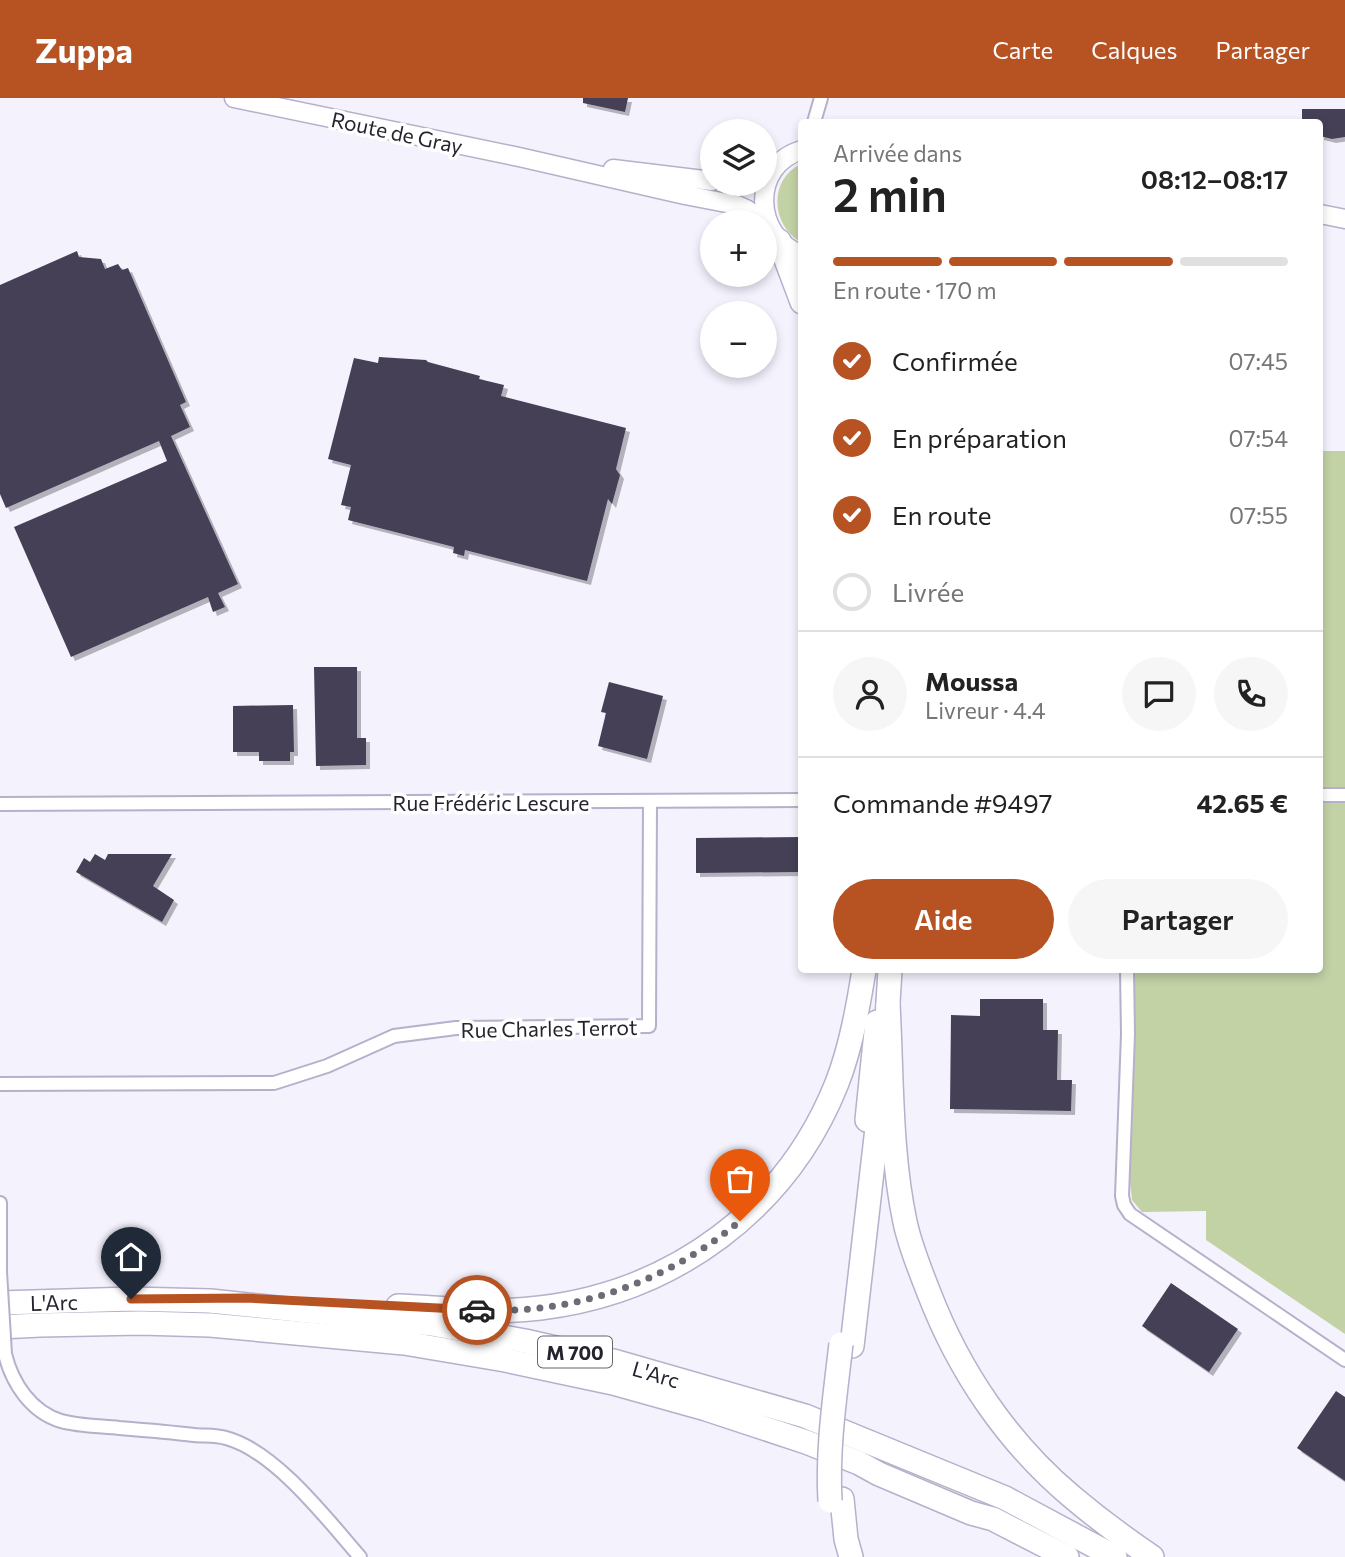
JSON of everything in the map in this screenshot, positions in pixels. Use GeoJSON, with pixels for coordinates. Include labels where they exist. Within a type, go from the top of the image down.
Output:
{"type":"FeatureCollection","features":[{"type":"Feature","properties":{"kind":"highway"},"geometry":{"type":"LineString","coordinates":[[777,246],[798,293]]}},
{"type":"Feature","properties":{"kind":"highway"},"geometry":{"type":"LineString","coordinates":[[131,1299],[246,1298],[500,1311],[578,1302],[638,1284],[689,1259],[730,1230],[761,1202],[797,1157],[818,1123],[838,1082],[851,1038],[862,973]]}},
{"type":"Feature","properties":{"kind":"highway"},"geometry":{"type":"LineString","coordinates":[[838,1557],[833,1535],[841,1465],[847,1345],[876,1041],[879,973]]}},
{"type":"Feature","properties":{"kind":"highway"},"geometry":{"type":"LineString","coordinates":[[847,1345],[883,1078],[890,973]]}},
{"type":"Feature","properties":{"kind":"highway"},"geometry":{"type":"LineString","coordinates":[[888,1004],[893,1136],[905,1223],[943,1327],[985,1401],[1029,1455],[1070,1495],[1152,1557]]}},
{"type":"Feature","properties":{"kind":"highway","name":"L'Arc"},"geometry":{"type":"LineString","coordinates":[[0,1303],[131,1299],[223,1302],[432,1324],[525,1341],[617,1362],[805,1416],[1005,1498],[1115,1557]]}},
{"type":"Feature","properties":{"kind":"highway","name":"L'Arc"},"geometry":{"type":"LineString","coordinates":[[0,1327],[141,1323],[210,1325],[404,1343],[505,1360],[613,1383],[718,1413],[806,1442],[961,1509],[988,1517]]}},
{"type":"Feature","properties":{"kind":"highway"},"geometry":{"type":"LineString","coordinates":[[836,1500],[851,1557]]}},
{"type":"Feature","properties":{"kind":"highway"},"geometry":{"type":"LineString","coordinates":[[988,1517],[1002,1537],[1040,1557]]}},
{"type":"Feature","properties":{"kind":"highway","name":"M 700"},"geometry":{"type":"LineString","coordinates":[[988,1517],[1067,1557]]}},
{"type":"Feature","properties":{"kind":"main road","name":"Route de Gray"},"geometry":{"type":"LineString","coordinates":[[234,98],[519,157],[737,205],[747,210]]}},
{"type":"Feature","properties":{"kind":"main road"},"geometry":{"type":"LineString","coordinates":[[777,165],[794,153]]}},
{"type":"Feature","properties":{"kind":"main road"},"geometry":{"type":"LineString","coordinates":[[764,210],[764,195],[769,178],[794,153]]}},
{"type":"Feature","properties":{"kind":"main road","name":"Route de Gray"},"geometry":{"type":"LineString","coordinates":[[519,157],[700,180]]}},
{"type":"Feature","properties":{"kind":"main road"},"geometry":{"type":"LineString","coordinates":[[1323,215],[1345,219]]}},
{"type":"Feature","properties":{"kind":"main road","name":"Route de Gray"},"geometry":{"type":"LineString","coordinates":[[777,236],[798,253]]}},
{"type":"Feature","properties":{"kind":"street"},"geometry":{"type":"LineString","coordinates":[[815,119],[822,98]]}},
{"type":"Feature","properties":{"kind":"street"},"geometry":{"type":"LineString","coordinates":[[821,119],[822,98]]}},
{"type":"Feature","properties":{"kind":"street"},"geometry":{"type":"LineString","coordinates":[[1323,795],[1345,795]]}},
{"type":"Feature","properties":{"kind":"street","name":"Rue Frédéric Lescure"},"geometry":{"type":"LineString","coordinates":[[0,804],[798,800]]}},
{"type":"Feature","properties":{"kind":"street","name":"Rue Charles Terrot"},"geometry":{"type":"LineString","coordinates":[[0,1084],[274,1083],[327,1066],[394,1037],[456,1028],[649,1026],[650,801]]}},
{"type":"Feature","properties":{"kind":"street"},"geometry":{"type":"LineString","coordinates":[[1127,973],[1128,1034],[1122,1196],[1124,1205],[1130,1214],[1345,1360]]}},
{"type":"Feature","properties":{"kind":"street"},"geometry":{"type":"LineString","coordinates":[[0,1203],[5,1354],[8,1368],[18,1388],[36,1406],[59,1420],[225,1438],[252,1450],[280,1471],[360,1557]]}},
{"type":"Feature","properties":{"kind":"green space"},"geometry":{"type":"Polygon","coordinates":[[[798,166],[798,240],[784,225],[777,203],[783,180],[798,166]]]}},
{"type":"Feature","properties":{"kind":"green space"},"geometry":{"type":"Polygon","coordinates":[[[1323,451],[1345,451],[1345,1334],[1206,1240],[1206,1211],[1142,1212],[1132,1200],[1132,973],[1323,973],[1323,451]]]}},
{"type":"Feature","properties":{"kind":"building"},"geometry":{"type":"Polygon","coordinates":[[[583,98],[628,98],[625,112],[583,103],[583,98]]]}},
{"type":"Feature","properties":{"kind":"building"},"geometry":{"type":"Polygon","coordinates":[[[1302,109],[1345,109],[1345,137],[1332,139],[1323,137],[1323,119],[1302,119],[1302,109]]]}},
{"type":"Feature","properties":{"kind":"building"},"geometry":{"type":"Polygon","coordinates":[[[77,251],[79,257],[101,259],[105,269],[118,264],[122,270],[128,268],[186,402],[180,405],[190,427],[171,436],[238,584],[218,593],[225,607],[213,612],[208,597],[71,657],[14,527],[167,461],[159,441],[6,508],[0,494],[0,285],[77,251]]]}},
{"type":"Feature","properties":{"kind":"building"},"geometry":{"type":"Polygon","coordinates":[[[379,357],[426,360],[504,385],[501,396],[626,428],[616,469],[620,475],[612,504],[608,499],[587,581],[465,550],[464,556],[453,553],[454,547],[348,520],[351,507],[341,505],[351,465],[328,459],[354,358],[378,363],[379,357]]]}},
{"type":"Feature","properties":{"kind":"building"},"geometry":{"type":"Polygon","coordinates":[[[314,667],[357,667],[357,738],[366,738],[366,765],[316,766],[314,667]]]}},
{"type":"Feature","properties":{"kind":"building"},"geometry":{"type":"Polygon","coordinates":[[[609,682],[663,696],[647,759],[598,746],[606,713],[601,712],[609,682]]]}},
{"type":"Feature","properties":{"kind":"building"},"geometry":{"type":"Polygon","coordinates":[[[293,705],[294,752],[290,752],[290,761],[259,761],[259,752],[233,752],[233,706],[293,705]]]}},
{"type":"Feature","properties":{"kind":"building"},"geometry":{"type":"Polygon","coordinates":[[[798,837],[798,872],[696,873],[696,838],[798,837]]]}},
{"type":"Feature","properties":{"kind":"building"},"geometry":{"type":"Polygon","coordinates":[[[95,854],[105,860],[108,854],[172,854],[153,886],[174,900],[162,922],[76,872],[84,858],[90,862],[95,854]]]}},
{"type":"Feature","properties":{"kind":"building"},"geometry":{"type":"Polygon","coordinates":[[[980,999],[1043,999],[1043,1030],[1058,1030],[1057,1080],[1072,1080],[1071,1111],[950,1109],[951,1015],[980,1016],[980,999]]]}},
{"type":"Feature","properties":{"kind":"building"},"geometry":{"type":"Polygon","coordinates":[[[1171,1283],[1238,1329],[1209,1372],[1142,1326],[1171,1283]]]}},
{"type":"Feature","properties":{"kind":"building"},"geometry":{"type":"Polygon","coordinates":[[[1336,1391],[1345,1397],[1345,1481],[1297,1448],[1336,1391]]]}},
{"type":"Feature","properties":{"kind":"way so far"},"geometry":{"type":"LineString","coordinates":[[477,1310],[540,1308],[609,1294],[638,1284],[689,1259],[740,1221]]}},
{"type":"Feature","properties":{"kind":"route"},"geometry":{"type":"LineString","coordinates":[[131,1299],[246,1298],[477,1310]]}}]}
